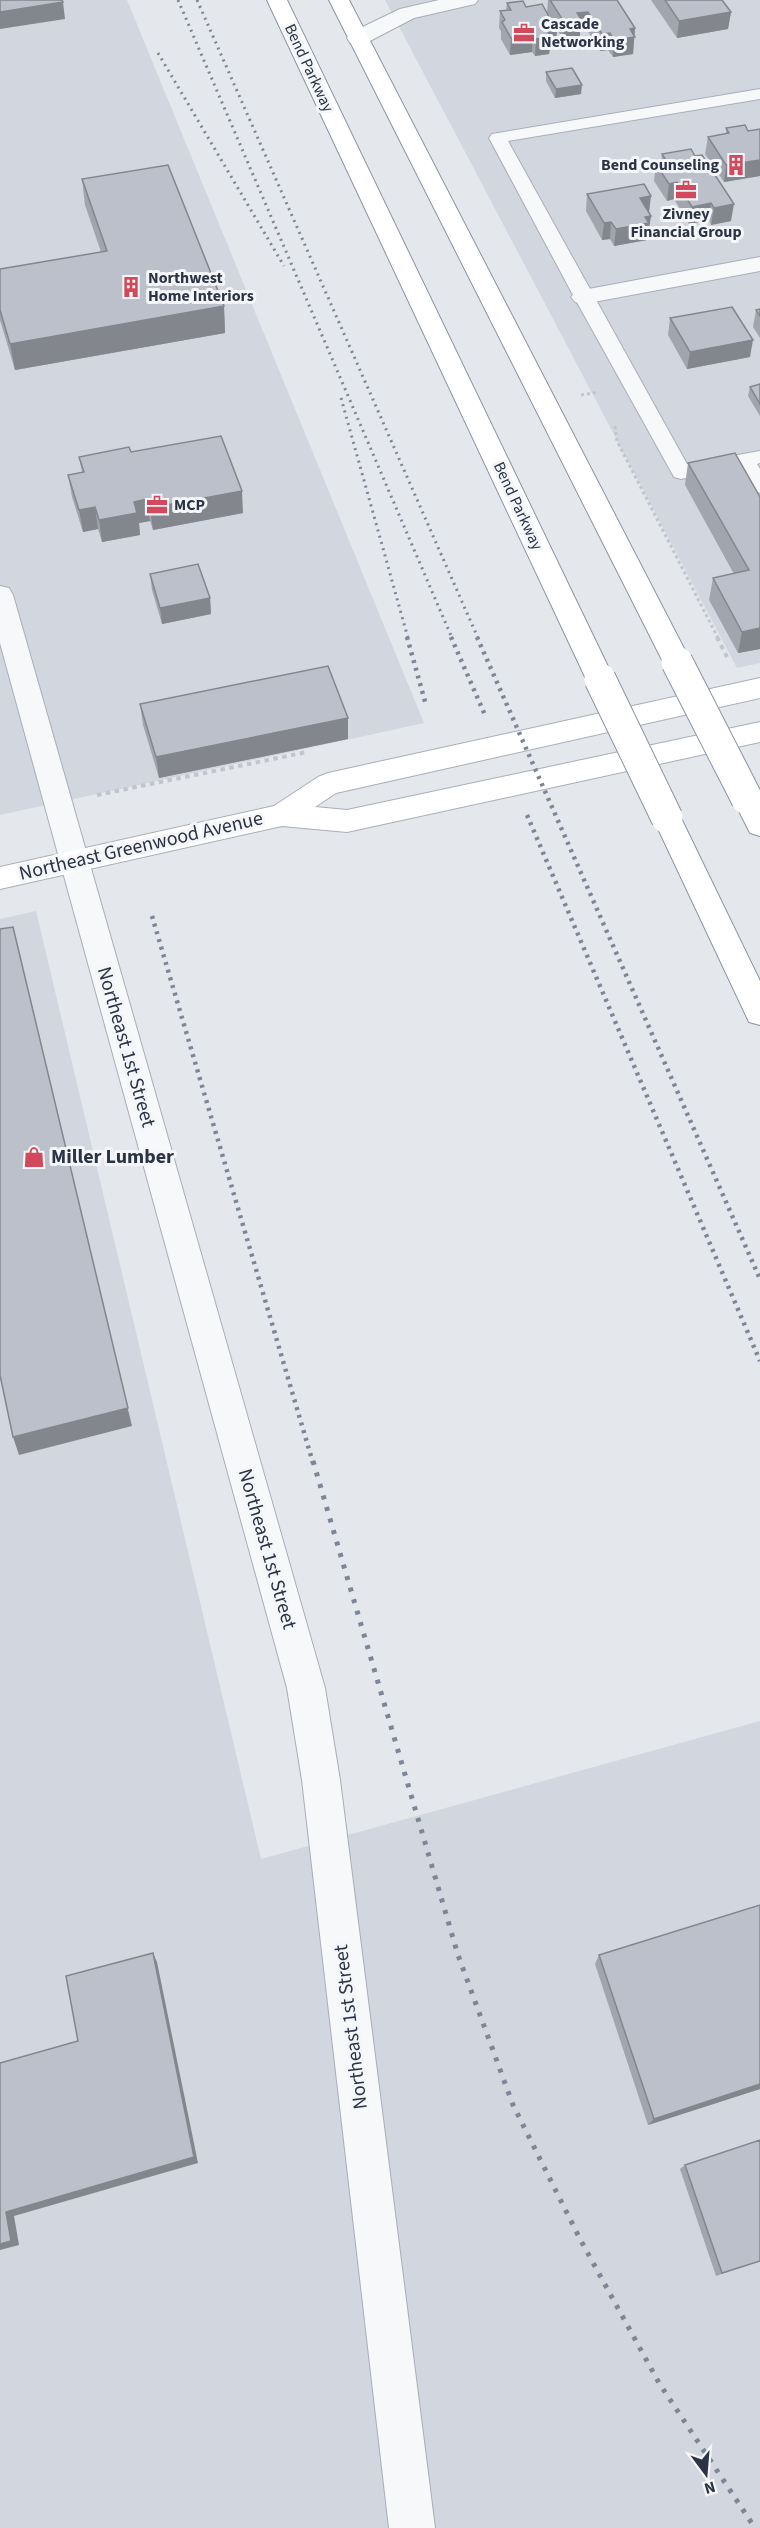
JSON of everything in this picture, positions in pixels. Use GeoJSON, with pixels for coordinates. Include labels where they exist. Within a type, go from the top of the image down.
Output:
{"type":"FeatureCollection","features":[{"type":"Feature","properties":{"kind":"main road","name":"Bend Parkway"},"geometry":{"type":"LineString","coordinates":[[277,0],[760,1012]]}},
{"type":"Feature","properties":{"kind":"main road"},"geometry":{"type":"LineString","coordinates":[[339,0],[760,825]]}},
{"type":"Feature","properties":{"kind":"main road","name":"Northeast Greenwood Avenue"},"geometry":{"type":"LineString","coordinates":[[282,815],[328,784],[760,688]]}},
{"type":"Feature","properties":{"kind":"main road","name":"Northeast Greenwood Avenue"},"geometry":{"type":"LineString","coordinates":[[0,878],[282,815],[347,820],[760,732]]}},
{"type":"Feature","properties":{"kind":"street"},"geometry":{"type":"LineString","coordinates":[[358,38],[407,13],[468,0]]}},
{"type":"Feature","properties":{"kind":"street"},"geometry":{"type":"LineString","coordinates":[[583,297],[760,264]]}},
{"type":"Feature","properties":{"kind":"street","name":"Northeast 1st Street"},"geometry":{"type":"LineString","coordinates":[[1,605],[306,1688],[321,1780],[412,2528]]}},
{"type":"Feature","properties":{"kind":"lane"},"geometry":{"type":"LineString","coordinates":[[760,94],[498,138],[583,297],[681,472],[753,459],[760,486]]}},
{"type":"Feature","properties":{"kind":"path"},"geometry":{"type":"LineString","coordinates":[[632,385],[607,390],[613,401],[617,441],[731,665]]}},
{"type":"Feature","properties":{"kind":"shaded area"},"geometry":{"type":"Polygon","coordinates":[[[0,0],[127,0],[424,723],[0,815],[0,0]]]}},
{"type":"Feature","properties":{"kind":"shaded area"},"geometry":{"type":"Polygon","coordinates":[[[385,0],[760,0],[760,663],[737,668],[385,0]]]}},
{"type":"Feature","properties":{"kind":"shaded area"},"geometry":{"type":"Polygon","coordinates":[[[36,911],[261,1859],[760,1721],[760,2528],[0,2528],[0,919],[36,911]]]}},
{"type":"Feature","properties":{"kind":"building"},"geometry":{"type":"Polygon","coordinates":[[[0,0],[62,0],[63,2],[0,12],[0,0]]]}},
{"type":"Feature","properties":{"kind":"building"},"geometry":{"type":"Polygon","coordinates":[[[550,0],[617,0],[635,28],[630,29],[635,37],[614,40],[610,33],[602,34],[588,12],[577,13],[581,19],[564,22],[550,0]]]}},
{"type":"Feature","properties":{"kind":"building"},"geometry":{"type":"Polygon","coordinates":[[[665,0],[722,0],[731,12],[679,21],[665,0]]]}},
{"type":"Feature","properties":{"kind":"building"},"geometry":{"type":"Polygon","coordinates":[[[523,1],[526,7],[542,4],[557,31],[548,32],[551,37],[536,39],[533,35],[511,38],[502,22],[505,20],[500,11],[511,10],[507,3],[523,1]]]}},
{"type":"Feature","properties":{"kind":"building"},"geometry":{"type":"Polygon","coordinates":[[[572,68],[582,85],[556,89],[546,72],[572,68]]]}},
{"type":"Feature","properties":{"kind":"building"},"geometry":{"type":"Polygon","coordinates":[[[745,125],[748,131],[760,129],[760,160],[726,165],[708,137],[729,133],[726,128],[745,125]]]}},
{"type":"Feature","properties":{"kind":"building"},"geometry":{"type":"Polygon","coordinates":[[[691,149],[695,156],[702,155],[734,204],[714,208],[711,203],[692,207],[677,182],[669,184],[656,164],[667,162],[662,154],[691,149]]]}},
{"type":"Feature","properties":{"kind":"building","name":"Northwest Home Interiors"},"geometry":{"type":"Polygon","coordinates":[[[168,165],[224,306],[10,344],[0,310],[0,269],[107,251],[82,179],[168,165]]]}},
{"type":"Feature","properties":{"kind":"building"},"geometry":{"type":"Polygon","coordinates":[[[644,184],[651,196],[640,198],[651,216],[645,217],[649,223],[616,229],[611,222],[604,223],[587,194],[644,184]]]}},
{"type":"Feature","properties":{"kind":"building"},"geometry":{"type":"Polygon","coordinates":[[[732,307],[753,340],[690,352],[670,318],[732,307]]]}},
{"type":"Feature","properties":{"kind":"building"},"geometry":{"type":"Polygon","coordinates":[[[760,384],[760,404],[750,387],[760,384]]]}},
{"type":"Feature","properties":{"kind":"building"},"geometry":{"type":"Polygon","coordinates":[[[221,436],[242,491],[150,508],[147,499],[134,502],[137,513],[99,520],[95,507],[79,510],[68,475],[84,472],[79,457],[129,447],[131,452],[221,436]]]}},
{"type":"Feature","properties":{"kind":"building"},"geometry":{"type":"Polygon","coordinates":[[[735,453],[760,497],[760,628],[742,632],[713,578],[749,570],[688,463],[735,453]]]}},
{"type":"Feature","properties":{"kind":"building"},"geometry":{"type":"Polygon","coordinates":[[[198,564],[210,598],[160,608],[150,574],[198,564]]]}},
{"type":"Feature","properties":{"kind":"building"},"geometry":{"type":"Polygon","coordinates":[[[328,666],[348,718],[156,757],[140,704],[328,666]]]}},
{"type":"Feature","properties":{"kind":"building","name":"Miller Lumber"},"geometry":{"type":"Polygon","coordinates":[[[13,927],[128,1408],[13,1437],[0,1375],[0,929],[13,927]]]}},
{"type":"Feature","properties":{"kind":"building"},"geometry":{"type":"Polygon","coordinates":[[[760,1905],[760,2084],[654,2119],[599,1955],[760,1905]]]}},
{"type":"Feature","properties":{"kind":"building"},"geometry":{"type":"Polygon","coordinates":[[[153,1953],[194,2157],[6,2212],[11,2241],[0,2244],[0,2063],[78,2041],[66,1976],[153,1953]]]}},
{"type":"Feature","properties":{"kind":"building"},"geometry":{"type":"Polygon","coordinates":[[[760,2140],[760,2261],[722,2273],[685,2165],[760,2140]]]}},
{"type":"Feature","properties":{"kind":"railway"},"geometry":{"type":"LineString","coordinates":[[178,0],[452,638]]}},
{"type":"Feature","properties":{"kind":"railway"},"geometry":{"type":"LineString","coordinates":[[197,0],[478,638]]}},
{"type":"Feature","properties":{"kind":"railway"},"geometry":{"type":"LineString","coordinates":[[158,53],[284,266]]}},
{"type":"Feature","properties":{"kind":"railway"},"geometry":{"type":"LineString","coordinates":[[341,398],[408,638]]}},
{"type":"Feature","properties":{"kind":"railway"},"geometry":{"type":"LineString","coordinates":[[407,637],[426,705]]}},
{"type":"Feature","properties":{"kind":"railway"},"geometry":{"type":"LineString","coordinates":[[451,637],[485,715]]}},
{"type":"Feature","properties":{"kind":"railway"},"geometry":{"type":"LineString","coordinates":[[477,637],[760,1279]]}},
{"type":"Feature","properties":{"kind":"railway"},"geometry":{"type":"LineString","coordinates":[[527,815],[760,1361]]}},
{"type":"Feature","properties":{"kind":"railway"},"geometry":{"type":"LineString","coordinates":[[152,916],[313,1463]]}},
{"type":"Feature","properties":{"kind":"railway"},"geometry":{"type":"LineString","coordinates":[[313,1461],[458,1955],[513,2105],[580,2239],[659,2383],[755,2528]]}},
{"type":"Feature","properties":{"kind":"place","name":"Cascade Networking"},"geometry":{"type":"Point","coordinates":[524,33]}},
{"type":"Feature","properties":{"kind":"place","name":"Bend Counseling"},"geometry":{"type":"Point","coordinates":[736,165]}},
{"type":"Feature","properties":{"kind":"place","name":"Zivney Financial Group"},"geometry":{"type":"Point","coordinates":[686,190]}},
{"type":"Feature","properties":{"kind":"place","name":"Northwest Home Interiors"},"geometry":{"type":"Point","coordinates":[131,287]}},
{"type":"Feature","properties":{"kind":"place","name":"MCP"},"geometry":{"type":"Point","coordinates":[157,505]}},
{"type":"Feature","properties":{"kind":"place","name":"Miller Lumber"},"geometry":{"type":"Point","coordinates":[34,1157]}}]}
